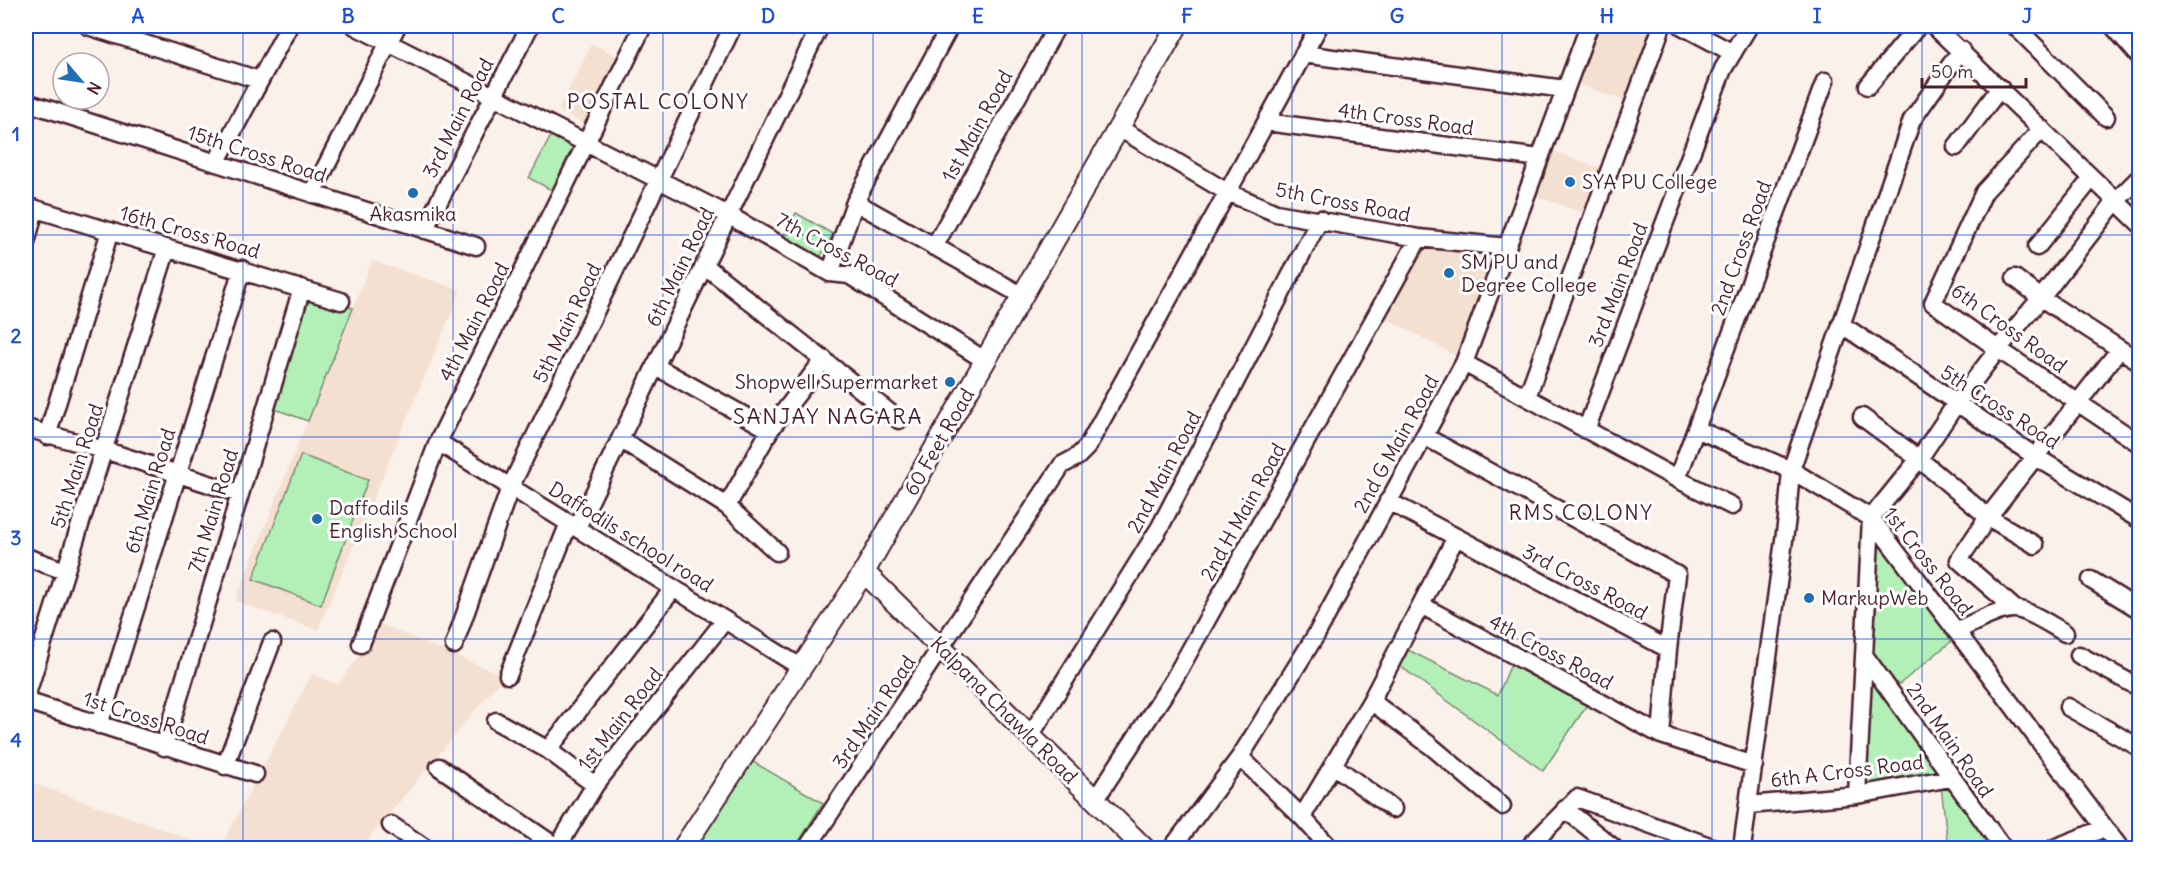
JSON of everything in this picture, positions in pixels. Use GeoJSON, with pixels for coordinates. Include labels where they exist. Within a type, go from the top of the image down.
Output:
{"type":"FeatureCollection","features":[{"type":"Feature","properties":{"kind":"street"},"geometry":{"type":"LineString","coordinates":[[88,26],[260,80]]}},
{"type":"Feature","properties":{"kind":"street"},"geometry":{"type":"LineString","coordinates":[[216,163],[289,26]]}},
{"type":"Feature","properties":{"kind":"street","name":"7th Cross Road"},"geometry":{"type":"LineString","coordinates":[[355,26],[728,215],[830,273],[849,275],[986,361]]}},
{"type":"Feature","properties":{"kind":"street"},"geometry":{"type":"LineString","coordinates":[[312,194],[397,26]]}},
{"type":"Feature","properties":{"kind":"street","name":"3rd Main Road"},"geometry":{"type":"LineString","coordinates":[[424,230],[530,26]]}},
{"type":"Feature","properties":{"kind":"street","name":"4th Main Road"},"geometry":{"type":"LineString","coordinates":[[361,644],[438,442],[643,26]]}},
{"type":"Feature","properties":{"kind":"street","name":"5th Main Road"},"geometry":{"type":"LineString","coordinates":[[453,645],[510,488],[733,26]]}},
{"type":"Feature","properties":{"kind":"street","name":"6th Main Road"},"geometry":{"type":"LineString","coordinates":[[508,675],[573,525],[620,439],[820,26]]}},
{"type":"Feature","properties":{"kind":"street"},"geometry":{"type":"LineString","coordinates":[[830,273],[855,202],[950,26]]}},
{"type":"Feature","properties":{"kind":"street","name":"1st Main Road"},"geometry":{"type":"LineString","coordinates":[[934,247],[1057,26]]}},
{"type":"Feature","properties":{"kind":"street","name":"60 Feet Road"},"geometry":{"type":"LineString","coordinates":[[683,849],[864,572],[1177,26]]}},
{"type":"Feature","properties":{"kind":"street","name":"3rd Main Road"},"geometry":{"type":"LineString","coordinates":[[807,849],[1062,465],[1077,458],[1087,447],[1319,26]]}},
{"type":"Feature","properties":{"kind":"street","name":"2nd G Main Road"},"geometry":{"type":"LineString","coordinates":[[1172,849],[1240,757],[1316,635],[1464,363],[1589,26]]}},
{"type":"Feature","properties":{"kind":"street"},"geometry":{"type":"LineString","coordinates":[[1527,397],[1662,26]]}},
{"type":"Feature","properties":{"kind":"street"},"geometry":{"type":"LineString","coordinates":[[1682,26],[1733,53]]}},
{"type":"Feature","properties":{"kind":"street","name":"3rd Main Road"},"geometry":{"type":"LineString","coordinates":[[1586,430],[1723,69],[1749,26]]}},
{"type":"Feature","properties":{"kind":"street"},"geometry":{"type":"LineString","coordinates":[[1868,86],[1918,26]]}},
{"type":"Feature","properties":{"kind":"street"},"geometry":{"type":"LineString","coordinates":[[1934,26],[2139,224]]}},
{"type":"Feature","properties":{"kind":"street"},"geometry":{"type":"LineString","coordinates":[[2014,26],[2106,117]]}},
{"type":"Feature","properties":{"kind":"street"},"geometry":{"type":"LineString","coordinates":[[2113,26],[2139,57]]}},
{"type":"Feature","properties":{"kind":"street"},"geometry":{"type":"LineString","coordinates":[[1742,849],[1791,470],[1912,120],[1961,50]]}},
{"type":"Feature","properties":{"kind":"street"},"geometry":{"type":"LineString","coordinates":[[1303,54],[1565,89]]}},
{"type":"Feature","properties":{"kind":"street","name":"2nd Cross Road"},"geometry":{"type":"LineString","coordinates":[[1696,429],[1825,81]]}},
{"type":"Feature","properties":{"kind":"street"},"geometry":{"type":"LineString","coordinates":[[1956,147],[2000,88]]}},
{"type":"Feature","properties":{"kind":"street","name":"15th Cross Road"},"geometry":{"type":"LineString","coordinates":[[26,102],[476,246]]}},
{"type":"Feature","properties":{"kind":"street","name":"4th Cross Road"},"geometry":{"type":"LineString","coordinates":[[1266,122],[1540,158]]}},
{"type":"Feature","properties":{"kind":"street","name":"5th Cross Road"},"geometry":{"type":"LineString","coordinates":[[1119,128],[1227,192],[1276,213],[1419,238],[1507,247]]}},
{"type":"Feature","properties":{"kind":"street","name":"6th Cross Road"},"geometry":{"type":"LineString","coordinates":[[2042,129],[1984,192],[1933,303],[2139,444]]}},
{"type":"Feature","properties":{"kind":"street"},"geometry":{"type":"LineString","coordinates":[[1857,795],[1871,518],[1919,459],[1956,404],[1998,349],[2041,298],[2115,201],[2139,177]]}},
{"type":"Feature","properties":{"kind":"street"},"geometry":{"type":"LineString","coordinates":[[2037,247],[2092,178]]}},
{"type":"Feature","properties":{"kind":"street"},"geometry":{"type":"LineString","coordinates":[[855,202],[1023,296]]}},
{"type":"Feature","properties":{"kind":"street"},"geometry":{"type":"LineString","coordinates":[[26,243],[30,208]]}},
{"type":"Feature","properties":{"kind":"street","name":"16th Cross Road"},"geometry":{"type":"LineString","coordinates":[[30,208],[242,269],[341,301]]}},
{"type":"Feature","properties":{"kind":"street","name":"2nd Main Road"},"geometry":{"type":"LineString","coordinates":[[1030,736],[1160,527],[1320,219]]}},
{"type":"Feature","properties":{"kind":"street"},"geometry":{"type":"LineString","coordinates":[[47,436],[110,231]]}},
{"type":"Feature","properties":{"kind":"street","name":"2nd H Main Road"},"geometry":{"type":"LineString","coordinates":[[1095,800],[1174,679],[1419,238]]}},
{"type":"Feature","properties":{"kind":"street","name":"5th Main Road"},"geometry":{"type":"LineString","coordinates":[[26,699],[167,248]]}},
{"type":"Feature","properties":{"kind":"street"},"geometry":{"type":"LineString","coordinates":[[704,266],[899,420]]}},
{"type":"Feature","properties":{"kind":"street","name":"6th Main Road"},"geometry":{"type":"LineString","coordinates":[[99,725],[242,269]]}},
{"type":"Feature","properties":{"kind":"street"},"geometry":{"type":"LineString","coordinates":[[2015,278],[2041,298],[2139,362]]}},
{"type":"Feature","properties":{"kind":"street","name":"7th Main Road"},"geometry":{"type":"LineString","coordinates":[[164,747],[302,288]]}},
{"type":"Feature","properties":{"kind":"street","name":"5th Cross Road"},"geometry":{"type":"LineString","coordinates":[[1841,324],[2036,457],[2139,520]]}},
{"type":"Feature","properties":{"kind":"street"},"geometry":{"type":"LineString","coordinates":[[2065,633],[2015,609],[1959,560],[1988,517],[2120,349]]}},
{"type":"Feature","properties":{"kind":"street"},"geometry":{"type":"LineString","coordinates":[[727,506],[770,430],[824,359]]}},
{"type":"Feature","properties":{"kind":"street"},"geometry":{"type":"LineString","coordinates":[[1464,363],[1677,479],[1732,506]]}},
{"type":"Feature","properties":{"kind":"street"},"geometry":{"type":"LineString","coordinates":[[655,366],[770,430]]}},
{"type":"Feature","properties":{"kind":"street"},"geometry":{"type":"LineString","coordinates":[[1862,417],[1919,459],[1988,517],[2035,545]]}},
{"type":"Feature","properties":{"kind":"street"},"geometry":{"type":"LineString","coordinates":[[26,428],[47,436],[104,450],[240,494]]}},
{"type":"Feature","properties":{"kind":"street"},"geometry":{"type":"LineString","coordinates":[[1677,479],[1696,429]]}},
{"type":"Feature","properties":{"kind":"street","name":"1st Cross Road"},"geometry":{"type":"LineString","coordinates":[[1696,429],[1791,470],[1871,518],[2120,849]]}},
{"type":"Feature","properties":{"kind":"street"},"geometry":{"type":"LineString","coordinates":[[1424,436],[1677,575],[1661,735]]}},
{"type":"Feature","properties":{"kind":"street"},"geometry":{"type":"LineString","coordinates":[[620,439],[727,506],[777,552]]}},
{"type":"Feature","properties":{"kind":"street","name":"Daffodils school road"},"geometry":{"type":"LineString","coordinates":[[438,442],[802,668]]}},
{"type":"Feature","properties":{"kind":"street","name":"3rd Cross Road"},"geometry":{"type":"LineString","coordinates":[[1388,501],[1668,649]]}},
{"type":"Feature","properties":{"kind":"street"},"geometry":{"type":"LineString","coordinates":[[1302,817],[1371,701],[1456,537]]}},
{"type":"Feature","properties":{"kind":"street"},"geometry":{"type":"LineString","coordinates":[[26,557],[65,571]]}},
{"type":"Feature","properties":{"kind":"street","name":"Kalpana Chawla Road"},"geometry":{"type":"LineString","coordinates":[[864,572],[1144,849]]}},
{"type":"Feature","properties":{"kind":"street"},"geometry":{"type":"LineString","coordinates":[[2091,580],[2139,610]]}},
{"type":"Feature","properties":{"kind":"street"},"geometry":{"type":"LineString","coordinates":[[548,750],[673,589]]}},
{"type":"Feature","properties":{"kind":"street","name":"4th Cross Road"},"geometry":{"type":"LineString","coordinates":[[1421,605],[1661,735],[1754,765]]}},
{"type":"Feature","properties":{"kind":"street"},"geometry":{"type":"LineString","coordinates":[[1956,631],[2003,611],[2015,609]]}},
{"type":"Feature","properties":{"kind":"street","name":"1st Main Road"},"geometry":{"type":"LineString","coordinates":[[557,848],[595,785],[724,620]]}},
{"type":"Feature","properties":{"kind":"street"},"geometry":{"type":"LineString","coordinates":[[225,766],[272,642]]}},
{"type":"Feature","properties":{"kind":"street","name":"2nd Main Road"},"geometry":{"type":"LineString","coordinates":[[1864,655],[2003,849]]}},
{"type":"Feature","properties":{"kind":"street"},"geometry":{"type":"LineString","coordinates":[[2079,655],[2139,688]]}},
{"type":"Feature","properties":{"kind":"street","name":"1st Cross Road"},"geometry":{"type":"LineString","coordinates":[[26,699],[164,747],[255,774]]}},
{"type":"Feature","properties":{"kind":"street"},"geometry":{"type":"LineString","coordinates":[[1371,701],[1431,746],[1502,806]]}},
{"type":"Feature","properties":{"kind":"street"},"geometry":{"type":"LineString","coordinates":[[2068,707],[2139,748]]}},
{"type":"Feature","properties":{"kind":"street"},"geometry":{"type":"LineString","coordinates":[[496,721],[548,750],[595,785]]}},
{"type":"Feature","properties":{"kind":"street"},"geometry":{"type":"LineString","coordinates":[[1240,757],[1302,817],[1330,849]]}},
{"type":"Feature","properties":{"kind":"street"},"geometry":{"type":"LineString","coordinates":[[1333,765],[1393,809]]}},
{"type":"Feature","properties":{"kind":"street"},"geometry":{"type":"LineString","coordinates":[[439,767],[557,848]]}},
{"type":"Feature","properties":{"kind":"street","name":"6th A Cross Road"},"geometry":{"type":"LineString","coordinates":[[1749,805],[1857,795],[1951,778]]}},
{"type":"Feature","properties":{"kind":"street"},"geometry":{"type":"LineString","coordinates":[[1528,849],[1577,798],[1715,849]]}},
{"type":"Feature","properties":{"kind":"street"},"geometry":{"type":"LineString","coordinates":[[1565,809],[1614,849]]}},
{"type":"Feature","properties":{"kind":"street"},"geometry":{"type":"LineString","coordinates":[[391,825],[424,849]]}},
{"type":"Feature","properties":{"kind":"street"},"geometry":{"type":"LineString","coordinates":[[2054,849],[2105,828]]}},
{"type":"Feature","properties":{"kind":"shaded area"},"geometry":{"type":"Polygon","coordinates":[[[1599,26],[1655,26],[1627,102],[1578,84],[1599,26]]]}},
{"type":"Feature","properties":{"kind":"shaded area"},"geometry":{"type":"Polygon","coordinates":[[[592,43],[622,59],[587,126],[558,110],[592,43]]]}},
{"type":"Feature","properties":{"kind":"shaded area","name":"SYA PU College"},"geometry":{"type":"Polygon","coordinates":[[[1553,151],[1603,169],[1587,214],[1536,196],[1553,151]]]}},
{"type":"Feature","properties":{"kind":"shaded area","name":"SM PU and Degree College"},"geometry":{"type":"Polygon","coordinates":[[[1422,246],[1497,254],[1469,332],[1456,356],[1384,317],[1422,246]]]}},
{"type":"Feature","properties":{"kind":"shaded area","name":"Daffodils English School"},"geometry":{"type":"Polygon","coordinates":[[[372,261],[461,290],[318,630],[235,601],[372,261]]]}},
{"type":"Feature","properties":{"kind":"shaded area"},"geometry":{"type":"Polygon","coordinates":[[[376,622],[504,676],[361,848],[220,848],[312,674],[337,685],[365,649],[376,622]]]}},
{"type":"Feature","properties":{"kind":"shaded area"},"geometry":{"type":"Polygon","coordinates":[[[26,781],[216,848],[26,848],[26,781]]]}},
{"type":"Feature","properties":{"kind":"green space"},"geometry":{"type":"Polygon","coordinates":[[[552,134],[580,149],[557,193],[529,178],[552,134]]]}},
{"type":"Feature","properties":{"kind":"green space"},"geometry":{"type":"Polygon","coordinates":[[[796,213],[833,234],[817,263],[780,242],[796,213]]]}},
{"type":"Feature","properties":{"kind":"green space"},"geometry":{"type":"Polygon","coordinates":[[[306,293],[353,308],[308,421],[272,408],[306,293]]]}},
{"type":"Feature","properties":{"kind":"green space"},"geometry":{"type":"Polygon","coordinates":[[[301,455],[368,480],[321,605],[253,579],[301,455]]]}},
{"type":"Feature","properties":{"kind":"green space"},"geometry":{"type":"Polygon","coordinates":[[[1876,541],[1953,640],[1896,687],[1869,656],[1876,541]]]}},
{"type":"Feature","properties":{"kind":"green space"},"geometry":{"type":"Polygon","coordinates":[[[1408,650],[1498,695],[1511,664],[1589,702],[1543,771],[1400,666],[1408,650]]]}},
{"type":"Feature","properties":{"kind":"green space"},"geometry":{"type":"Polygon","coordinates":[[[1869,672],[1941,772],[1864,787],[1869,672]]]}},
{"type":"Feature","properties":{"kind":"green space"},"geometry":{"type":"Polygon","coordinates":[[[750,760],[823,803],[795,848],[692,848],[750,760]]]}},
{"type":"Feature","properties":{"kind":"green space"},"geometry":{"type":"Polygon","coordinates":[[[1950,783],[1999,848],[1948,848],[1941,785],[1950,783]]]}},
{"type":"Feature","properties":{"kind":"place","name":"SYA PU College"},"geometry":{"type":"Point","coordinates":[1570,182]}},
{"type":"Feature","properties":{"kind":"place","name":"Akasmika"},"geometry":{"type":"Point","coordinates":[413,193]}},
{"type":"Feature","properties":{"kind":"place","name":"SM PU and Degree College"},"geometry":{"type":"Point","coordinates":[1449,273]}},
{"type":"Feature","properties":{"kind":"place","name":"Shopwell Supermarket"},"geometry":{"type":"Point","coordinates":[950,382]}},
{"type":"Feature","properties":{"kind":"place","name":"Daffodils English School"},"geometry":{"type":"Point","coordinates":[317,519]}},
{"type":"Feature","properties":{"kind":"place","name":"MarkupWeb"},"geometry":{"type":"Point","coordinates":[1809,598]}},
{"type":"Feature","properties":{"kind":"district","name":"POSTAL COLONY"},"geometry":{"type":"Point","coordinates":[658,102]}},
{"type":"Feature","properties":{"kind":"district","name":"SANJAY NAGARA"},"geometry":{"type":"Point","coordinates":[828,416]}},
{"type":"Feature","properties":{"kind":"district","name":"RMS COLONY"},"geometry":{"type":"Point","coordinates":[1581,513]}}]}
